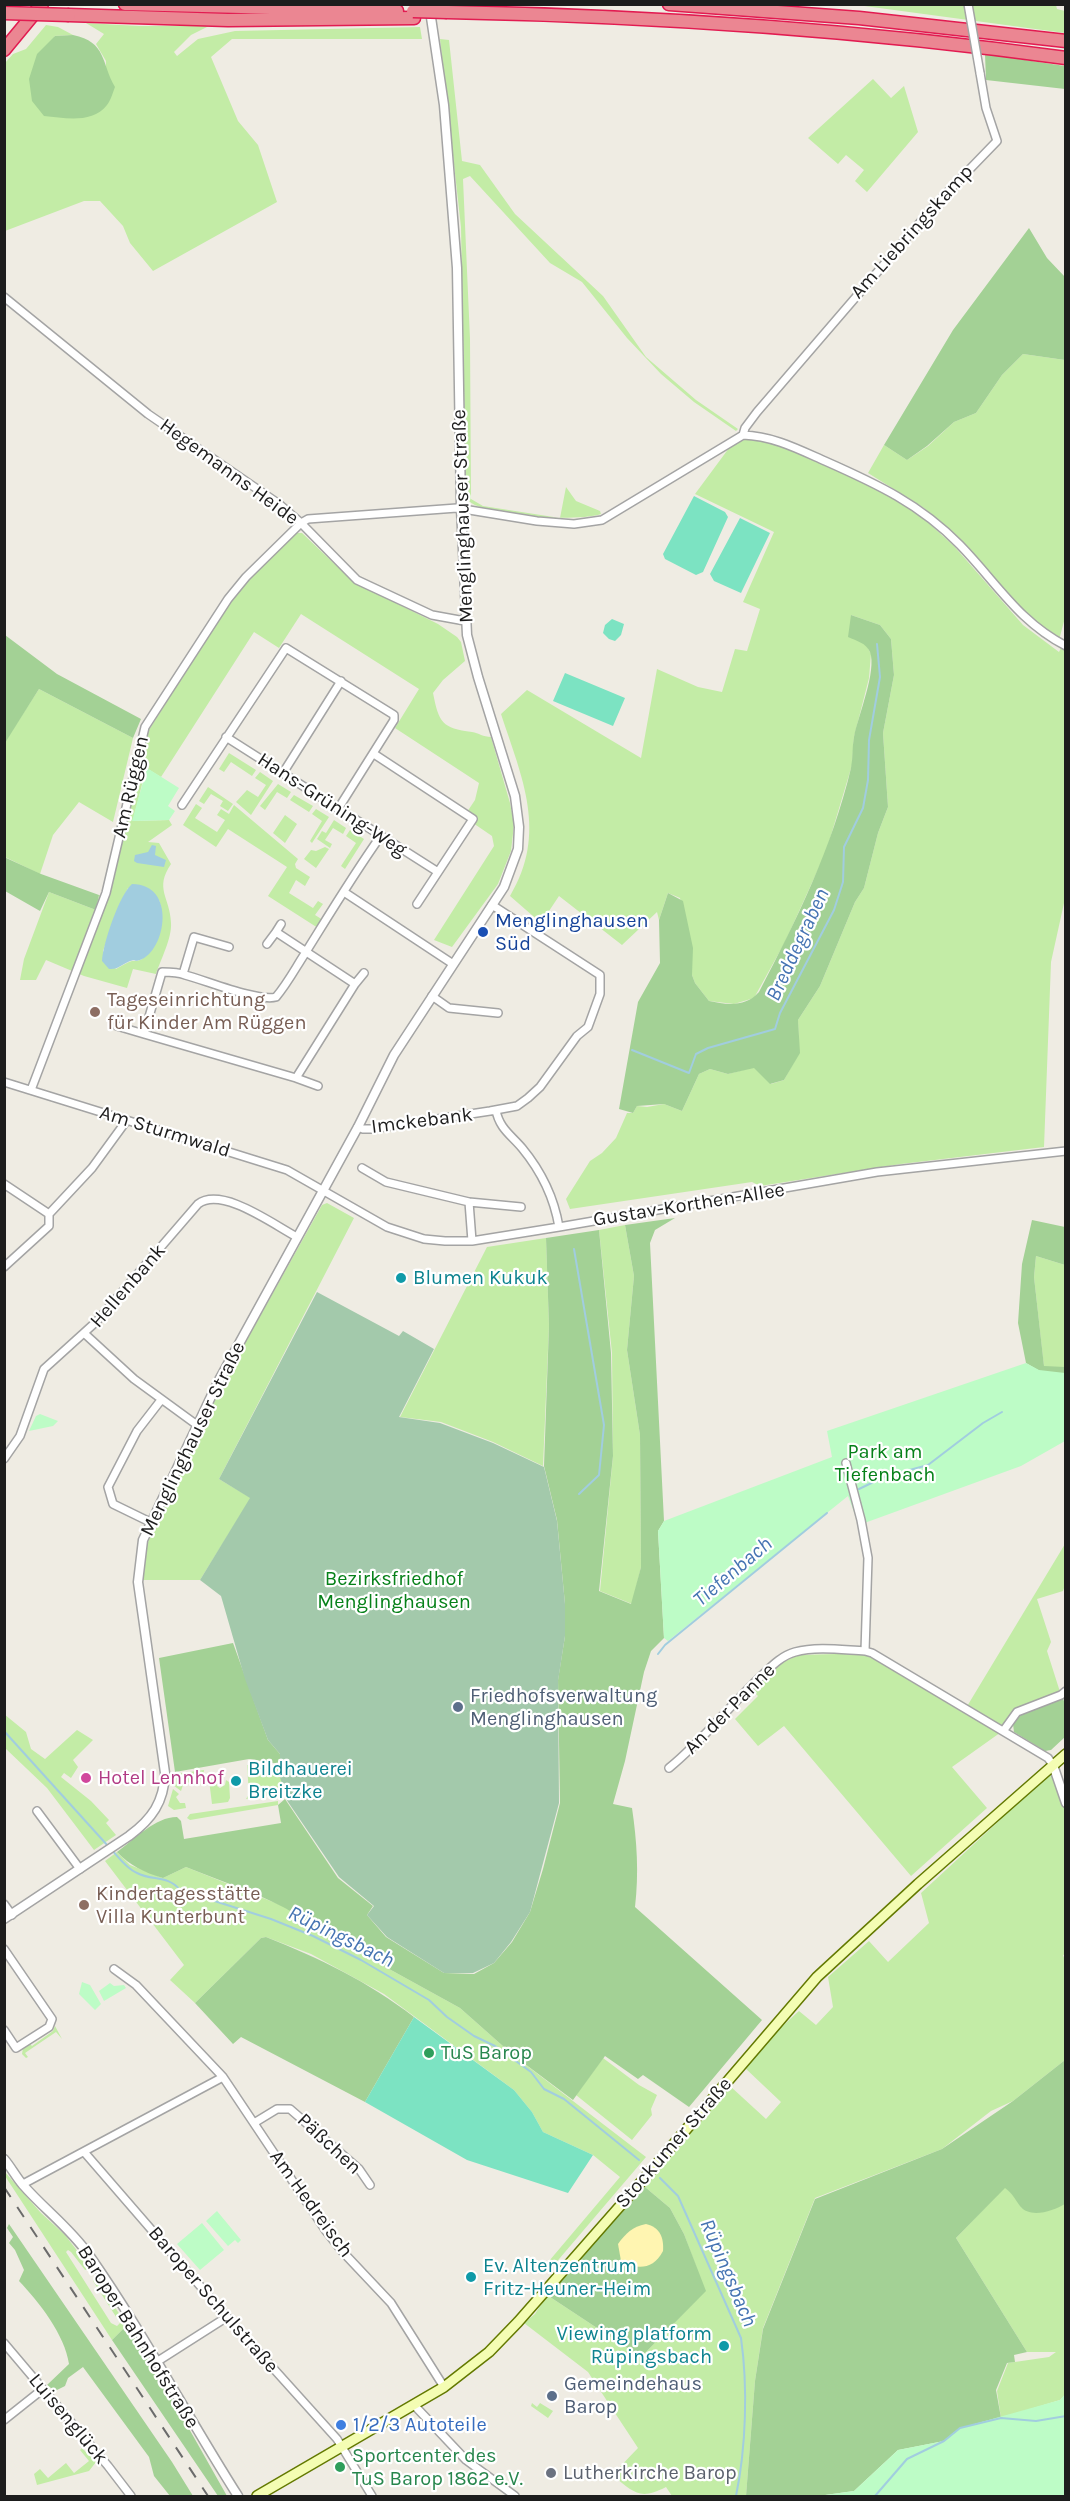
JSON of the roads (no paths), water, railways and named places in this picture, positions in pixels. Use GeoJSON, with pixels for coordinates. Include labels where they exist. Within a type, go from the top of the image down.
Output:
{"type":"FeatureCollection","features":[{"type":"Feature","properties":{"kind":"highway"},"geometry":{"type":"LineString","coordinates":[[4,50],[42,4]]}},
{"type":"Feature","properties":{"kind":"highway"},"geometry":{"type":"LineString","coordinates":[[125,4],[413,15]]}},
{"type":"Feature","properties":{"kind":"highway"},"geometry":{"type":"LineString","coordinates":[[669,4],[859,18],[1065,41]]}},
{"type":"Feature","properties":{"kind":"highway"},"geometry":{"type":"LineString","coordinates":[[4,13],[228,20],[451,12],[747,25],[932,41],[1065,58]]}},
{"type":"Feature","properties":{"kind":"main road","name":"Stockumer Straße"},"geometry":{"type":"LineString","coordinates":[[257,2496],[269,2493],[343,2446],[444,2387],[477,2363],[518,2322],[831,1962],[1065,1754]]}},
{"type":"Feature","properties":{"kind":"street","name":"Menglinghauser Straße"},"geometry":{"type":"LineString","coordinates":[[8,1917],[102,1855],[148,1821],[154,1813],[165,1784],[165,1773],[138,1582],[140,1556],[150,1522],[197,1425],[394,1055],[492,905],[510,875],[518,849],[518,812],[474,664],[465,621],[455,234],[444,105],[429,4]]}},
{"type":"Feature","properties":{"kind":"street","name":"Am Liebringskamp"},"geometry":{"type":"LineString","coordinates":[[743,435],[745,428],[758,411],[865,284],[956,182],[997,141],[986,108],[968,4]]}},
{"type":"Feature","properties":{"kind":"street","name":"Hegemanns Heide"},"geometry":{"type":"LineString","coordinates":[[4,297],[148,414],[279,504],[357,580],[432,615],[465,621]]}},
{"type":"Feature","properties":{"kind":"street"},"geometry":{"type":"LineString","coordinates":[[301,523],[308,519],[461,508],[537,521],[574,524],[602,519],[743,435],[765,438],[787,444],[874,483],[915,505],[965,550],[1024,618],[1039,631],[1065,646]]}},
{"type":"Feature","properties":{"kind":"street","name":"Am Rüggen"},"geometry":{"type":"LineString","coordinates":[[32,1090],[106,893],[145,727],[228,599],[246,577],[301,523]]}},
{"type":"Feature","properties":{"kind":"street"},"geometry":{"type":"LineString","coordinates":[[182,805],[286,648],[394,715],[394,720],[374,754],[338,809]]}},
{"type":"Feature","properties":{"kind":"street"},"geometry":{"type":"LineString","coordinates":[[283,773],[341,681]]}},
{"type":"Feature","properties":{"kind":"street","name":"Hans-Grüning-Weg"},"geometry":{"type":"LineString","coordinates":[[226,737],[438,872]]}},
{"type":"Feature","properties":{"kind":"street"},"geometry":{"type":"LineString","coordinates":[[374,754],[472,819],[417,904]]}},
{"type":"Feature","properties":{"kind":"street"},"geometry":{"type":"LineString","coordinates":[[144,1034],[162,972],[183,974],[252,995],[273,999],[278,995],[380,837]]}},
{"type":"Feature","properties":{"kind":"street"},"geometry":{"type":"LineString","coordinates":[[344,892],[453,964]]}},
{"type":"Feature","properties":{"kind":"street"},"geometry":{"type":"LineString","coordinates":[[492,905],[595,971],[600,975],[602,981],[596,1011],[588,1027],[577,1036],[540,1087],[517,1106],[496,1110]]}},
{"type":"Feature","properties":{"kind":"street"},"geometry":{"type":"LineString","coordinates":[[267,944],[281,924]]}},
{"type":"Feature","properties":{"kind":"street"},"geometry":{"type":"LineString","coordinates":[[276,932],[355,984]]}},
{"type":"Feature","properties":{"kind":"street"},"geometry":{"type":"LineString","coordinates":[[183,974],[194,937],[229,947]]}},
{"type":"Feature","properties":{"kind":"street"},"geometry":{"type":"LineString","coordinates":[[296,1078],[363,973]]}},
{"type":"Feature","properties":{"kind":"street"},"geometry":{"type":"LineString","coordinates":[[432,996],[449,1008],[498,1013]]}},
{"type":"Feature","properties":{"kind":"street"},"geometry":{"type":"LineString","coordinates":[[117,1026],[318,1086]]}},
{"type":"Feature","properties":{"kind":"street","name":"Am Sturmwald"},"geometry":{"type":"LineString","coordinates":[[4,1082],[287,1170],[323,1190]]}},
{"type":"Feature","properties":{"kind":"street","name":"Imckebank"},"geometry":{"type":"LineString","coordinates":[[357,1127],[372,1129],[496,1110],[500,1123],[523,1149],[547,1186],[558,1227]]}},
{"type":"Feature","properties":{"kind":"street"},"geometry":{"type":"LineString","coordinates":[[4,1267],[49,1226],[49,1214],[92,1168],[127,1120]]}},
{"type":"Feature","properties":{"kind":"street","name":"Gustav-Korthen-Allee"},"geometry":{"type":"LineString","coordinates":[[323,1190],[370,1219],[395,1230],[424,1239],[472,1240],[877,1173],[1065,1151]]}},
{"type":"Feature","properties":{"kind":"street"},"geometry":{"type":"LineString","coordinates":[[362,1168],[386,1182],[469,1202],[521,1207]]}},
{"type":"Feature","properties":{"kind":"street"},"geometry":{"type":"LineString","coordinates":[[4,1184],[49,1214]]}},
{"type":"Feature","properties":{"kind":"street","name":"Hellenbank"},"geometry":{"type":"LineString","coordinates":[[4,1459],[20,1436],[44,1369],[85,1334],[190,1213],[204,1200],[228,1200],[297,1238]]}},
{"type":"Feature","properties":{"kind":"street"},"geometry":{"type":"LineString","coordinates":[[469,1202],[472,1240]]}},
{"type":"Feature","properties":{"kind":"street"},"geometry":{"type":"LineString","coordinates":[[85,1334],[161,1400],[197,1425]]}},
{"type":"Feature","properties":{"kind":"street"},"geometry":{"type":"LineString","coordinates":[[150,1522],[113,1504],[108,1487],[137,1431],[161,1400]]}},
{"type":"Feature","properties":{"kind":"street"},"geometry":{"type":"LineString","coordinates":[[846,1463],[868,1558],[865,1651],[1004,1730],[1048,1758],[1053,1765],[1065,1803]]}},
{"type":"Feature","properties":{"kind":"street","name":"An der Panne"},"geometry":{"type":"LineString","coordinates":[[669,1768],[684,1756],[734,1702],[782,1657],[792,1652],[810,1650],[865,1651]]}},
{"type":"Feature","properties":{"kind":"street"},"geometry":{"type":"LineString","coordinates":[[1004,1730],[1017,1712],[1061,1695],[1065,1691]]}},
{"type":"Feature","properties":{"kind":"street"},"geometry":{"type":"LineString","coordinates":[[37,1811],[80,1869]]}},
{"type":"Feature","properties":{"kind":"street"},"geometry":{"type":"LineString","coordinates":[[4,1904],[8,1917]]}},
{"type":"Feature","properties":{"kind":"street"},"geometry":{"type":"LineString","coordinates":[[4,1949],[52,2019],[49,2027],[16,2048],[4,2030]]}},
{"type":"Feature","properties":{"kind":"street","name":"Am Hedreisch"},"geometry":{"type":"LineString","coordinates":[[114,1969],[136,1986],[223,2076],[341,2250],[392,2303],[444,2387]]}},
{"type":"Feature","properties":{"kind":"street"},"geometry":{"type":"LineString","coordinates":[[23,2184],[85,2153],[223,2076]]}},
{"type":"Feature","properties":{"kind":"street","name":"Päßchen"},"geometry":{"type":"LineString","coordinates":[[254,2123],[277,2109],[290,2109],[358,2169],[370,2185]]}},
{"type":"Feature","properties":{"kind":"street","name":"Baroper Schulstraße"},"geometry":{"type":"LineString","coordinates":[[85,2153],[227,2317],[343,2446],[372,2496]]}},
{"type":"Feature","properties":{"kind":"street","name":"Baroper Bahnhofstraße"},"geometry":{"type":"LineString","coordinates":[[4,2158],[23,2184],[80,2244],[158,2361],[237,2496]]}},
{"type":"Feature","properties":{"kind":"street"},"geometry":{"type":"LineString","coordinates":[[158,2361],[227,2317]]}},
{"type":"Feature","properties":{"kind":"street","name":"Luisenglück"},"geometry":{"type":"LineString","coordinates":[[4,2343],[108,2466],[130,2496]]}},
{"type":"Feature","properties":{"kind":"street"},"geometry":{"type":"LineString","coordinates":[[4,2420],[43,2389]]}},
{"type":"Feature","properties":{"kind":"street"},"geometry":{"type":"LineString","coordinates":[[414,2405],[466,2460],[515,2496]]}},
{"type":"Feature","properties":{"kind":"water"},"geometry":{"type":"Polygon","coordinates":[[[152,845],[156,846],[155,855],[166,860],[164,867],[134,861],[135,855],[148,852],[152,845]]]}},
{"type":"Feature","properties":{"kind":"water"},"geometry":{"type":"Polygon","coordinates":[[[132,884],[146,887],[156,895],[163,919],[161,932],[149,954],[140,960],[130,961],[117,968],[109,969],[102,961],[105,943],[122,898],[132,884]]]}},
{"type":"Feature","properties":{"kind":"waterway","name":"Breddegraben"},"geometry":{"type":"LineString","coordinates":[[632,1050],[689,1073],[696,1054],[708,1048],[775,1029],[780,1013],[834,910],[843,882],[844,847],[863,808],[868,780],[869,740],[880,677],[877,644]]}},
{"type":"Feature","properties":{"kind":"waterway","name":"Breddegraben"},"geometry":{"type":"LineString","coordinates":[[574,1249],[604,1425],[599,1475],[579,1494]]}},
{"type":"Feature","properties":{"kind":"waterway","name":"Tiefenbach"},"geometry":{"type":"LineString","coordinates":[[859,1489],[884,1477],[928,1465],[983,1423],[1002,1412]]}},
{"type":"Feature","properties":{"kind":"waterway","name":"Tiefenbach"},"geometry":{"type":"LineString","coordinates":[[658,1654],[665,1645],[827,1513]]}},
{"type":"Feature","properties":{"kind":"waterway","name":"Rüpingsbach"},"geometry":{"type":"LineString","coordinates":[[4,1731],[108,1846]]}},
{"type":"Feature","properties":{"kind":"waterway","name":"Rüpingsbach"},"geometry":{"type":"LineString","coordinates":[[112,1850],[137,1873],[165,1880],[180,1890],[271,1919],[313,1936],[361,1960],[429,2000],[447,2017],[474,2036],[495,2046],[531,2072],[544,2089],[564,2099],[639,2160]]}},
{"type":"Feature","properties":{"kind":"waterway","name":"Rüpingsbach"},"geometry":{"type":"LineString","coordinates":[[660,2178],[678,2196],[741,2338],[745,2377],[745,2417],[736,2496]]}},
{"type":"Feature","properties":{"kind":"waterway"},"geometry":{"type":"LineString","coordinates":[[875,2496],[907,2459],[944,2441],[960,2428],[1001,2418],[1036,2421],[1066,2416]]}},
{"type":"Feature","properties":{"kind":"railway"},"geometry":{"type":"LineString","coordinates":[[4,2187],[208,2496]]}},
{"type":"Feature","properties":{"kind":"place","name":"Menglinghausen Süd"},"geometry":{"type":"Point","coordinates":[483,932]}},
{"type":"Feature","properties":{"kind":"place","name":"Tageseinrichtung für Kinder Am Rüggen"},"geometry":{"type":"Point","coordinates":[95,1012]}},
{"type":"Feature","properties":{"kind":"place","name":"Blumen Kukuk"},"geometry":{"type":"Point","coordinates":[401,1278]}},
{"type":"Feature","properties":{"kind":"place","name":"Friedhofsverwaltung Menglinghausen"},"geometry":{"type":"Point","coordinates":[458,1707]}},
{"type":"Feature","properties":{"kind":"place","name":"Hotel Lennhof"},"geometry":{"type":"Point","coordinates":[86,1778]}},
{"type":"Feature","properties":{"kind":"place","name":"Bildhauerei Breitzke"},"geometry":{"type":"Point","coordinates":[236,1781]}},
{"type":"Feature","properties":{"kind":"place","name":"Kindertagesstätte Villa Kunterbunt"},"geometry":{"type":"Point","coordinates":[84,1905]}},
{"type":"Feature","properties":{"kind":"place","name":"TuS Barop"},"geometry":{"type":"Point","coordinates":[429,2053]}},
{"type":"Feature","properties":{"kind":"place","name":"Ev. Altenzentrum Fritz-Heuner-Heim"},"geometry":{"type":"Point","coordinates":[471,2277]}},
{"type":"Feature","properties":{"kind":"place","name":"Viewing platform Rüpingsbach"},"geometry":{"type":"Point","coordinates":[724,2346]}},
{"type":"Feature","properties":{"kind":"place","name":"Gemeindehaus Barop"},"geometry":{"type":"Point","coordinates":[552,2396]}},
{"type":"Feature","properties":{"kind":"place","name":"1/2/3 Autoteile"},"geometry":{"type":"Point","coordinates":[341,2425]}},
{"type":"Feature","properties":{"kind":"place","name":"Sportcenter des TuS Barop 1862 e.V."},"geometry":{"type":"Point","coordinates":[340,2467]}},
{"type":"Feature","properties":{"kind":"place","name":"Lutherkirche Barop"},"geometry":{"type":"Point","coordinates":[551,2473]}},
{"type":"Feature","properties":{"kind":"park label","name":"Park am Tiefenbach"},"geometry":{"type":"Point","coordinates":[885,1464]}},
{"type":"Feature","properties":{"kind":"park label","name":"Bezirksfriedhof Menglinghausen"},"geometry":{"type":"Point","coordinates":[394,1590]}}]}
